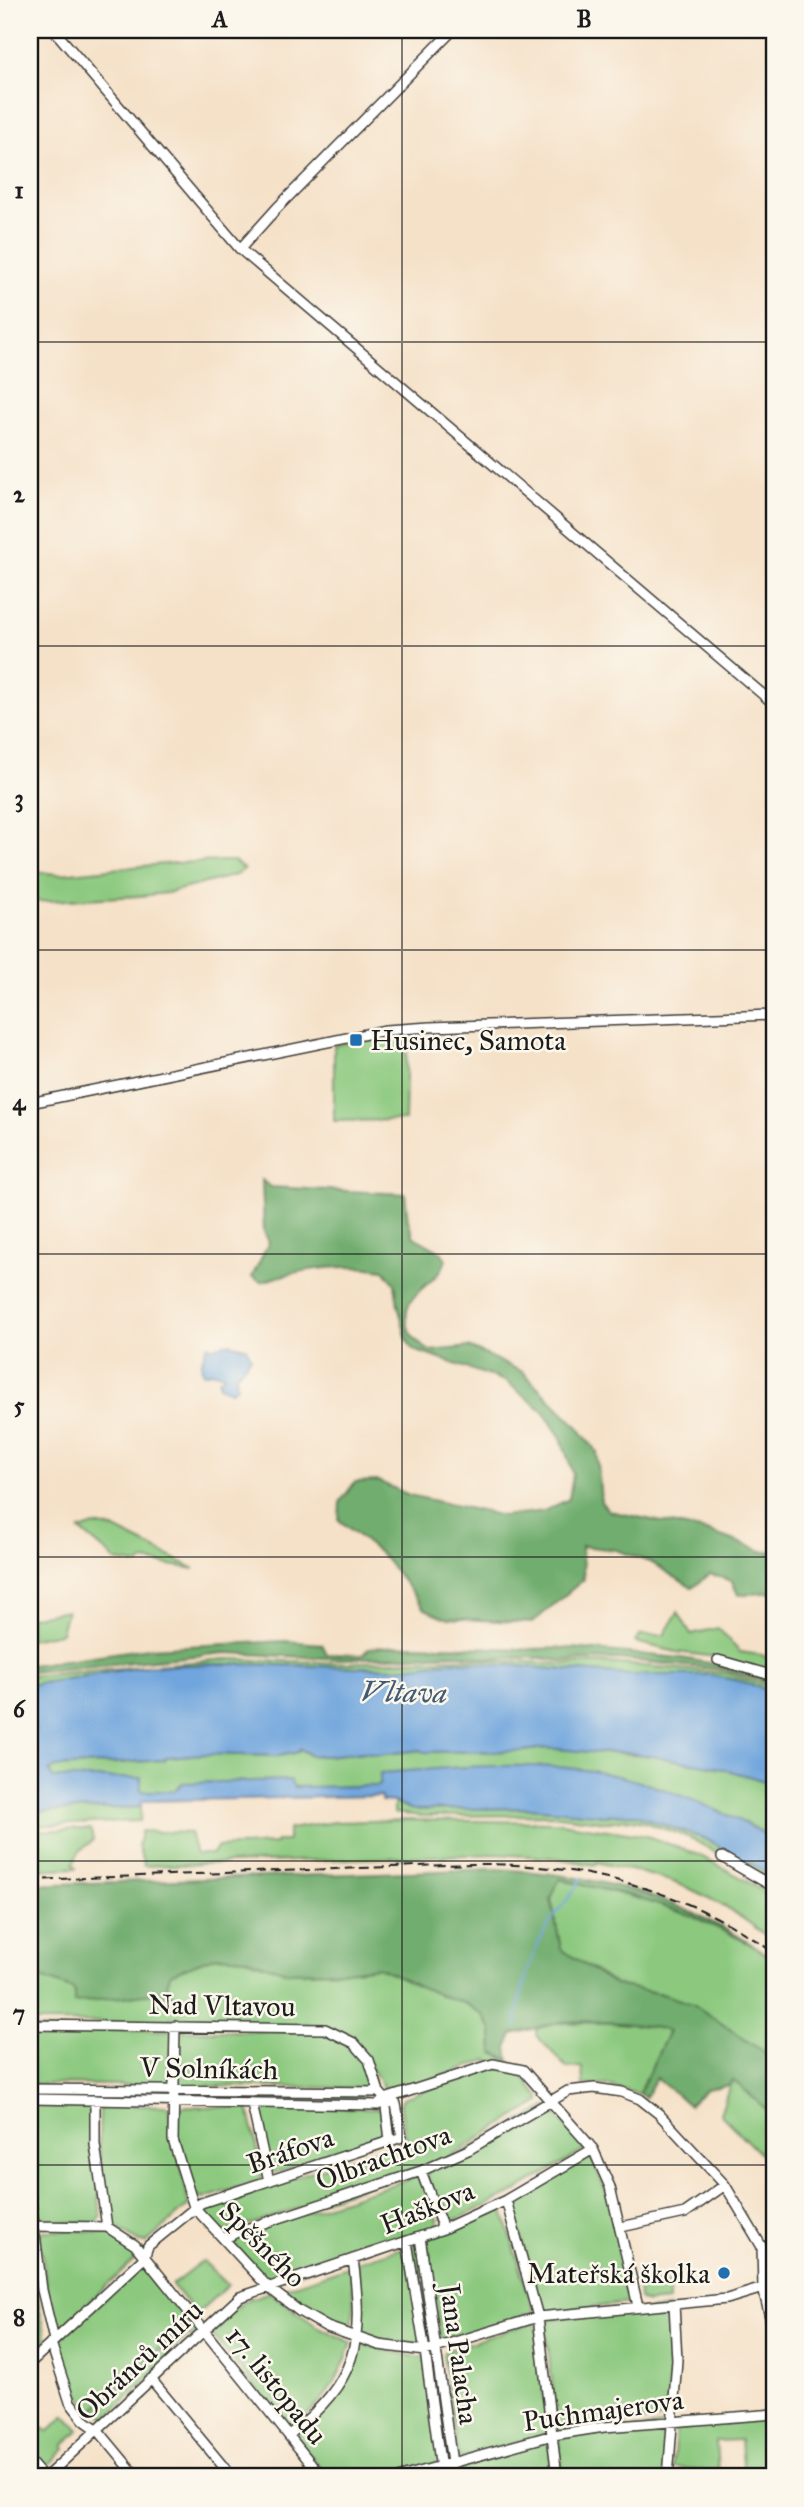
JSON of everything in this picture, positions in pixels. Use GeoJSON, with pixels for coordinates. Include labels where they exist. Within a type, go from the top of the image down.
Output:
{"type":"FeatureCollection","features":[{"type":"Feature","properties":{"kind":"street"},"geometry":{"type":"LineString","coordinates":[[54,30],[240,249],[774,704]]}},
{"type":"Feature","properties":{"kind":"street"},"geometry":{"type":"LineString","coordinates":[[240,249],[453,30]]}},
{"type":"Feature","properties":{"kind":"street"},"geometry":{"type":"LineString","coordinates":[[30,1102],[386,1030],[774,1016]]}},
{"type":"Feature","properties":{"kind":"street"},"geometry":{"type":"LineString","coordinates":[[718,1660],[774,1676]]}},
{"type":"Feature","properties":{"kind":"street"},"geometry":{"type":"LineString","coordinates":[[722,1857],[774,1887]]}},
{"type":"Feature","properties":{"kind":"street","name":"Nad Vltavou"},"geometry":{"type":"LineString","coordinates":[[30,2025],[325,2029],[354,2043],[369,2060],[382,2096]]}},
{"type":"Feature","properties":{"kind":"street","name":"Spěšného"},"geometry":{"type":"LineString","coordinates":[[175,2026],[173,2140],[194,2207],[269,2288],[327,2328],[390,2347],[425,2351],[538,2317],[674,2304]]}},
{"type":"Feature","properties":{"kind":"street"},"geometry":{"type":"LineString","coordinates":[[382,2096],[493,2064],[523,2070],[593,2149],[610,2187],[638,2306]]}},
{"type":"Feature","properties":{"kind":"street","name":"Olbrachtova"},"geometry":{"type":"LineString","coordinates":[[224,2239],[237,2232],[421,2171],[468,2150],[568,2091],[594,2088],[622,2092],[640,2099],[686,2140],[725,2185],[762,2247],[763,2288],[774,2334]]}},
{"type":"Feature","properties":{"kind":"street","name":"V Solníkách"},"geometry":{"type":"LineString","coordinates":[[30,2089],[382,2096],[378,2105],[30,2099]]}},
{"type":"Feature","properties":{"kind":"street","name":"Bráfova"},"geometry":{"type":"LineString","coordinates":[[30,2362],[144,2258],[148,2245],[194,2207],[402,2137],[396,2104],[382,2096]]}},
{"type":"Feature","properties":{"kind":"street"},"geometry":{"type":"LineString","coordinates":[[32,2226],[107,2227],[96,2145],[95,2100]]}},
{"type":"Feature","properties":{"kind":"street"},"geometry":{"type":"LineString","coordinates":[[252,2104],[269,2182]]}},
{"type":"Feature","properties":{"kind":"street","name":"Haškova"},"geometry":{"type":"LineString","coordinates":[[269,2288],[443,2229],[506,2200],[593,2149]]}},
{"type":"Feature","properties":{"kind":"street"},"geometry":{"type":"LineString","coordinates":[[421,2171],[443,2229]]}},
{"type":"Feature","properties":{"kind":"street"},"geometry":{"type":"LineString","coordinates":[[621,2227],[684,2213],[725,2185]]}},
{"type":"Feature","properties":{"kind":"street"},"geometry":{"type":"LineString","coordinates":[[30,2194],[42,2290],[52,2341],[70,2402],[84,2420],[98,2430],[137,2477]]}},
{"type":"Feature","properties":{"kind":"street"},"geometry":{"type":"LineString","coordinates":[[506,2200],[538,2317],[557,2477]]}},
{"type":"Feature","properties":{"kind":"street","name":"17. listopadu"},"geometry":{"type":"LineString","coordinates":[[107,2227],[135,2245],[322,2477]]}},
{"type":"Feature","properties":{"kind":"street","name":"Jana Palacha"},"geometry":{"type":"LineString","coordinates":[[420,2237],[454,2477]]}},
{"type":"Feature","properties":{"kind":"street","name":"Jana Palacha"},"geometry":{"type":"LineString","coordinates":[[407,2242],[442,2477]]}},
{"type":"Feature","properties":{"kind":"street"},"geometry":{"type":"LineString","coordinates":[[289,2435],[317,2412],[334,2391],[345,2372],[357,2339],[359,2306],[353,2259]]}},
{"type":"Feature","properties":{"kind":"street","name":"Obránců míru"},"geometry":{"type":"LineString","coordinates":[[45,2477],[240,2297],[269,2288]]}},
{"type":"Feature","properties":{"kind":"street"},"geometry":{"type":"LineString","coordinates":[[668,2477],[677,2360],[674,2304],[727,2299],[763,2288]]}},
{"type":"Feature","properties":{"kind":"street"},"geometry":{"type":"LineString","coordinates":[[151,2379],[232,2477]]}},
{"type":"Feature","properties":{"kind":"street","name":"Puchmajerova"},"geometry":{"type":"LineString","coordinates":[[401,2477],[552,2435],[604,2427],[774,2414]]}},
{"type":"Feature","properties":{"kind":"street"},"geometry":{"type":"LineString","coordinates":[[30,2462],[45,2477]]}},
{"type":"Feature","properties":{"kind":"green space"},"geometry":{"type":"Polygon","coordinates":[[[234,861],[244,869],[236,875],[167,893],[30,902],[30,872],[60,874],[174,863],[234,861]]]}},
{"type":"Feature","properties":{"kind":"green space"},"geometry":{"type":"Polygon","coordinates":[[[407,1033],[405,1120],[334,1121],[334,1045],[407,1033]]]}},
{"type":"Feature","properties":{"kind":"green space"},"geometry":{"type":"Polygon","coordinates":[[[262,1180],[270,1187],[405,1194],[408,1220],[414,1237],[441,1252],[446,1259],[437,1275],[410,1302],[407,1322],[415,1339],[430,1351],[469,1347],[523,1372],[576,1425],[597,1452],[601,1502],[609,1511],[710,1532],[762,1551],[774,1552],[774,1592],[738,1595],[732,1581],[710,1574],[692,1588],[652,1563],[616,1550],[581,1546],[584,1579],[532,1623],[445,1618],[425,1609],[383,1556],[339,1520],[340,1502],[355,1482],[378,1481],[409,1495],[503,1516],[544,1511],[569,1499],[573,1474],[561,1438],[543,1411],[505,1381],[413,1350],[407,1340],[395,1284],[384,1270],[322,1268],[261,1282],[252,1277],[269,1242],[264,1232],[262,1180]]]}},
{"type":"Feature","properties":{"kind":"green space"},"geometry":{"type":"Polygon","coordinates":[[[94,1525],[115,1529],[195,1569],[144,1561],[139,1565],[117,1561],[80,1530],[94,1525]]]}},
{"type":"Feature","properties":{"kind":"green space"},"geometry":{"type":"Polygon","coordinates":[[[67,1610],[61,1633],[30,1639],[30,1617],[67,1610]]]}},
{"type":"Feature","properties":{"kind":"green space"},"geometry":{"type":"Polygon","coordinates":[[[678,1612],[691,1634],[718,1628],[740,1652],[762,1655],[774,1663],[774,1673],[716,1657],[676,1652],[635,1642],[641,1635],[664,1635],[678,1612]]]}},
{"type":"Feature","properties":{"kind":"green space"},"geometry":{"type":"Polygon","coordinates":[[[285,1641],[322,1644],[327,1654],[362,1655],[369,1648],[414,1645],[573,1648],[681,1658],[738,1668],[774,1680],[774,1684],[726,1670],[618,1659],[562,1661],[540,1658],[485,1658],[458,1654],[344,1659],[226,1653],[30,1672],[30,1665],[149,1648],[285,1641]]]}},
{"type":"Feature","properties":{"kind":"green space"},"geometry":{"type":"Polygon","coordinates":[[[458,1658],[561,1664],[608,1663],[726,1673],[774,1687],[774,1693],[744,1682],[710,1675],[628,1675],[455,1661],[397,1668],[232,1664],[147,1666],[30,1685],[31,1676],[227,1659],[346,1663],[458,1658]]]}},
{"type":"Feature","properties":{"kind":"green space"},"geometry":{"type":"Polygon","coordinates":[[[545,1748],[662,1757],[748,1775],[774,1786],[774,1839],[745,1823],[580,1769],[517,1767],[380,1773],[378,1786],[161,1791],[141,1791],[141,1778],[52,1778],[49,1771],[55,1767],[164,1760],[167,1757],[204,1754],[279,1756],[300,1749],[310,1755],[325,1756],[365,1752],[377,1755],[420,1750],[523,1751],[545,1748]]]}},
{"type":"Feature","properties":{"kind":"green space"},"geometry":{"type":"Polygon","coordinates":[[[394,1802],[413,1810],[531,1808],[605,1815],[633,1814],[708,1840],[774,1876],[774,1883],[688,1837],[644,1822],[626,1819],[608,1822],[550,1815],[421,1816],[394,1813],[394,1802]]]}},
{"type":"Feature","properties":{"kind":"green space"},"geometry":{"type":"Polygon","coordinates":[[[141,1807],[140,1821],[30,1826],[30,1812],[141,1807]]]}},
{"type":"Feature","properties":{"kind":"green space"},"geometry":{"type":"Polygon","coordinates":[[[335,1822],[554,1822],[647,1836],[699,1855],[774,1899],[774,1942],[728,1909],[676,1883],[597,1862],[596,1865],[556,1858],[496,1854],[144,1866],[138,1846],[141,1831],[190,1833],[196,1854],[211,1854],[218,1847],[288,1841],[288,1829],[335,1822]]]}},
{"type":"Feature","properties":{"kind":"green space"},"geometry":{"type":"Polygon","coordinates":[[[91,1829],[93,1840],[80,1851],[73,1863],[76,1868],[30,1870],[30,1831],[91,1829]]]}},
{"type":"Feature","properties":{"kind":"green space"},"geometry":{"type":"Polygon","coordinates":[[[496,1869],[565,1876],[629,1890],[692,1912],[753,1945],[694,1917],[632,1896],[559,1879],[551,1899],[561,1949],[616,1985],[662,1994],[693,2004],[774,2059],[774,2116],[732,2079],[730,2085],[706,2089],[689,2105],[656,2078],[645,2098],[639,2093],[669,2031],[612,2022],[555,2023],[513,2034],[507,2047],[509,2060],[493,2053],[492,2030],[483,2015],[466,2004],[378,1967],[345,1971],[286,1972],[245,1958],[221,1956],[170,1974],[167,1985],[175,1998],[160,1992],[74,2003],[74,1990],[44,1979],[30,1978],[30,1885],[496,1869]]]}},
{"type":"Feature","properties":{"kind":"green space"},"geometry":{"type":"Polygon","coordinates":[[[558,1879],[642,1900],[699,1919],[751,1944],[774,1960],[774,2059],[662,1994],[616,1985],[561,1949],[551,1899],[558,1879]]]}},
{"type":"Feature","properties":{"kind":"green space"},"geometry":{"type":"Polygon","coordinates":[[[221,1956],[245,1958],[286,1972],[345,1971],[378,1967],[466,2004],[483,2015],[492,2030],[493,2053],[512,2063],[510,2065],[487,2060],[391,2095],[386,2092],[347,2033],[310,2027],[307,2024],[179,2024],[178,2018],[170,2018],[170,2023],[30,2022],[30,1978],[44,1979],[74,1990],[74,2003],[160,1992],[174,1997],[167,1985],[170,1974],[221,1956]]]}},
{"type":"Feature","properties":{"kind":"green space"},"geometry":{"type":"Polygon","coordinates":[[[555,2023],[627,2024],[669,2031],[639,2093],[635,2093],[606,2085],[583,2085],[582,2067],[567,2068],[536,2035],[536,2029],[555,2023]]]}},
{"type":"Feature","properties":{"kind":"green space"},"geometry":{"type":"Polygon","coordinates":[[[30,2029],[323,2032],[341,2040],[355,2051],[371,2073],[374,2083],[371,2088],[30,2084],[30,2029]]]}},
{"type":"Feature","properties":{"kind":"green space"},"geometry":{"type":"Polygon","coordinates":[[[495,2066],[518,2072],[540,2097],[540,2102],[443,2160],[228,2232],[222,2232],[200,2208],[406,2140],[400,2104],[403,2098],[495,2066]]]}},
{"type":"Feature","properties":{"kind":"green space"},"geometry":{"type":"Polygon","coordinates":[[[732,2078],[774,2116],[774,2168],[720,2114],[732,2078]]]}},
{"type":"Feature","properties":{"kind":"green space"},"geometry":{"type":"Polygon","coordinates":[[[278,2095],[365,2096],[365,2101],[278,2100],[278,2095]]]}},
{"type":"Feature","properties":{"kind":"green space"},"geometry":{"type":"Polygon","coordinates":[[[105,2105],[167,2106],[170,2112],[189,2205],[146,2243],[139,2242],[116,2227],[108,2215],[99,2146],[100,2109],[105,2105]]]}},
{"type":"Feature","properties":{"kind":"green space"},"geometry":{"type":"Polygon","coordinates":[[[30,2106],[90,2106],[101,2216],[96,2223],[41,2222],[36,2218],[30,2169],[30,2106]]]}},
{"type":"Feature","properties":{"kind":"green space"},"geometry":{"type":"Polygon","coordinates":[[[184,2106],[248,2108],[263,2174],[260,2180],[203,2199],[196,2196],[178,2138],[178,2110],[184,2106]]]}},
{"type":"Feature","properties":{"kind":"green space"},"geometry":{"type":"Polygon","coordinates":[[[262,2107],[377,2108],[381,2111],[386,2135],[384,2139],[273,2173],[270,2171],[258,2112],[262,2107]]]}},
{"type":"Feature","properties":{"kind":"green space"},"geometry":{"type":"Polygon","coordinates":[[[546,2107],[550,2108],[585,2147],[583,2151],[511,2194],[451,2222],[442,2219],[426,2175],[429,2170],[546,2107]]]}},
{"type":"Feature","properties":{"kind":"green space"},"geometry":{"type":"Polygon","coordinates":[[[588,2158],[592,2159],[612,2205],[629,2281],[630,2303],[547,2312],[543,2310],[511,2203],[588,2158]]]}},
{"type":"Feature","properties":{"kind":"green space"},"geometry":{"type":"Polygon","coordinates":[[[418,2176],[422,2178],[438,2223],[435,2228],[274,2281],[267,2281],[235,2246],[234,2238],[237,2234],[418,2176]]]}},
{"type":"Feature","properties":{"kind":"green space"},"geometry":{"type":"Polygon","coordinates":[[[502,2208],[534,2312],[441,2343],[427,2239],[502,2208]]]}},
{"type":"Feature","properties":{"kind":"green space"},"geometry":{"type":"Polygon","coordinates":[[[44,2231],[108,2234],[130,2246],[139,2256],[58,2331],[49,2296],[45,2292],[47,2290],[39,2235],[44,2231]]]}},
{"type":"Feature","properties":{"kind":"green space"},"geometry":{"type":"Polygon","coordinates":[[[30,2233],[38,2301],[47,2341],[30,2357],[30,2233]]]}},
{"type":"Feature","properties":{"kind":"green space"},"geometry":{"type":"Polygon","coordinates":[[[418,2243],[433,2346],[417,2347],[361,2336],[362,2307],[357,2262],[413,2245],[418,2243]]]}},
{"type":"Feature","properties":{"kind":"green space"},"geometry":{"type":"Polygon","coordinates":[[[203,2261],[228,2285],[197,2313],[172,2285],[203,2261]]]}},
{"type":"Feature","properties":{"kind":"green space"},"geometry":{"type":"Polygon","coordinates":[[[143,2262],[190,2319],[93,2410],[89,2410],[69,2375],[56,2343],[143,2262]]]}},
{"type":"Feature","properties":{"kind":"green space"},"geometry":{"type":"Polygon","coordinates":[[[350,2266],[354,2305],[352,2332],[328,2324],[276,2291],[350,2266]]]}},
{"type":"Feature","properties":{"kind":"green space"},"geometry":{"type":"Polygon","coordinates":[[[664,2281],[669,2284],[669,2301],[647,2303],[639,2299],[638,2285],[664,2281]]]}},
{"type":"Feature","properties":{"kind":"green space"},"geometry":{"type":"Polygon","coordinates":[[[269,2292],[315,2325],[352,2343],[341,2370],[321,2401],[290,2429],[211,2334],[211,2331],[244,2301],[269,2292]]]}},
{"type":"Feature","properties":{"kind":"green space"},"geometry":{"type":"Polygon","coordinates":[[[669,2308],[669,2418],[558,2432],[545,2322],[547,2319],[669,2308]]]}},
{"type":"Feature","properties":{"kind":"green space"},"geometry":{"type":"Polygon","coordinates":[[[191,2321],[200,2330],[191,2338],[188,2335],[170,2352],[173,2356],[105,2419],[96,2409],[191,2321]]]}},
{"type":"Feature","properties":{"kind":"green space"},"geometry":{"type":"Polygon","coordinates":[[[536,2323],[548,2434],[458,2459],[443,2354],[445,2351],[536,2323]]]}},
{"type":"Feature","properties":{"kind":"green space"},"geometry":{"type":"Polygon","coordinates":[[[360,2344],[420,2358],[428,2355],[435,2358],[448,2459],[446,2461],[392,2477],[328,2477],[296,2438],[297,2434],[319,2416],[336,2394],[360,2344]]]}},
{"type":"Feature","properties":{"kind":"green space"},"geometry":{"type":"Polygon","coordinates":[[[65,2415],[79,2430],[63,2446],[65,2449],[44,2469],[30,2454],[30,2442],[44,2428],[48,2432],[65,2415]]]}},
{"type":"Feature","properties":{"kind":"green space"},"geometry":{"type":"Polygon","coordinates":[[[772,2417],[771,2477],[744,2477],[741,2440],[716,2441],[718,2471],[673,2468],[676,2429],[682,2425],[772,2417]]]}},
{"type":"Feature","properties":{"kind":"green space"},"geometry":{"type":"Polygon","coordinates":[[[665,2426],[669,2429],[664,2477],[563,2477],[559,2439],[587,2433],[665,2426]]]}},
{"type":"Feature","properties":{"kind":"green space"},"geometry":{"type":"Polygon","coordinates":[[[549,2441],[553,2477],[459,2477],[458,2466],[549,2441]]]}},
{"type":"Feature","properties":{"kind":"water"},"geometry":{"type":"Polygon","coordinates":[[[230,1343],[246,1347],[251,1357],[236,1375],[237,1387],[231,1391],[219,1386],[219,1379],[224,1375],[215,1372],[203,1373],[201,1364],[207,1345],[212,1347],[230,1343]]]}},
{"type":"Feature","properties":{"kind":"water","name":"Vltava"},"geometry":{"type":"Polygon","coordinates":[[[455,1661],[628,1675],[710,1675],[744,1682],[774,1693],[774,1786],[716,1767],[626,1752],[600,1753],[545,1748],[523,1751],[420,1750],[377,1755],[365,1752],[325,1756],[311,1755],[300,1749],[298,1752],[279,1756],[204,1754],[167,1757],[164,1760],[56,1767],[49,1771],[53,1778],[141,1778],[141,1791],[175,1791],[182,1783],[290,1780],[294,1787],[378,1786],[380,1773],[454,1768],[529,1766],[578,1769],[655,1786],[704,1804],[774,1839],[774,1876],[708,1840],[633,1814],[605,1815],[531,1808],[413,1810],[394,1802],[381,1801],[378,1796],[142,1801],[141,1807],[30,1812],[30,1685],[147,1666],[232,1664],[397,1668],[455,1661]]]}},
{"type":"Feature","properties":{"kind":"waterway"},"geometry":{"type":"LineString","coordinates":[[517,2027],[520,2000],[533,1956],[546,1930],[581,1878]]}},
{"type":"Feature","properties":{"kind":"railway"},"geometry":{"type":"LineString","coordinates":[[30,1880],[473,1864],[553,1868],[631,1884],[669,1896],[705,1912],[774,1953]]}},
{"type":"Feature","properties":{"kind":"place","name":"Husinec, Samota"},"geometry":{"type":"Point","coordinates":[356,1040]}},
{"type":"Feature","properties":{"kind":"place","name":"Mateřská školka"},"geometry":{"type":"Point","coordinates":[724,2273]}}]}
